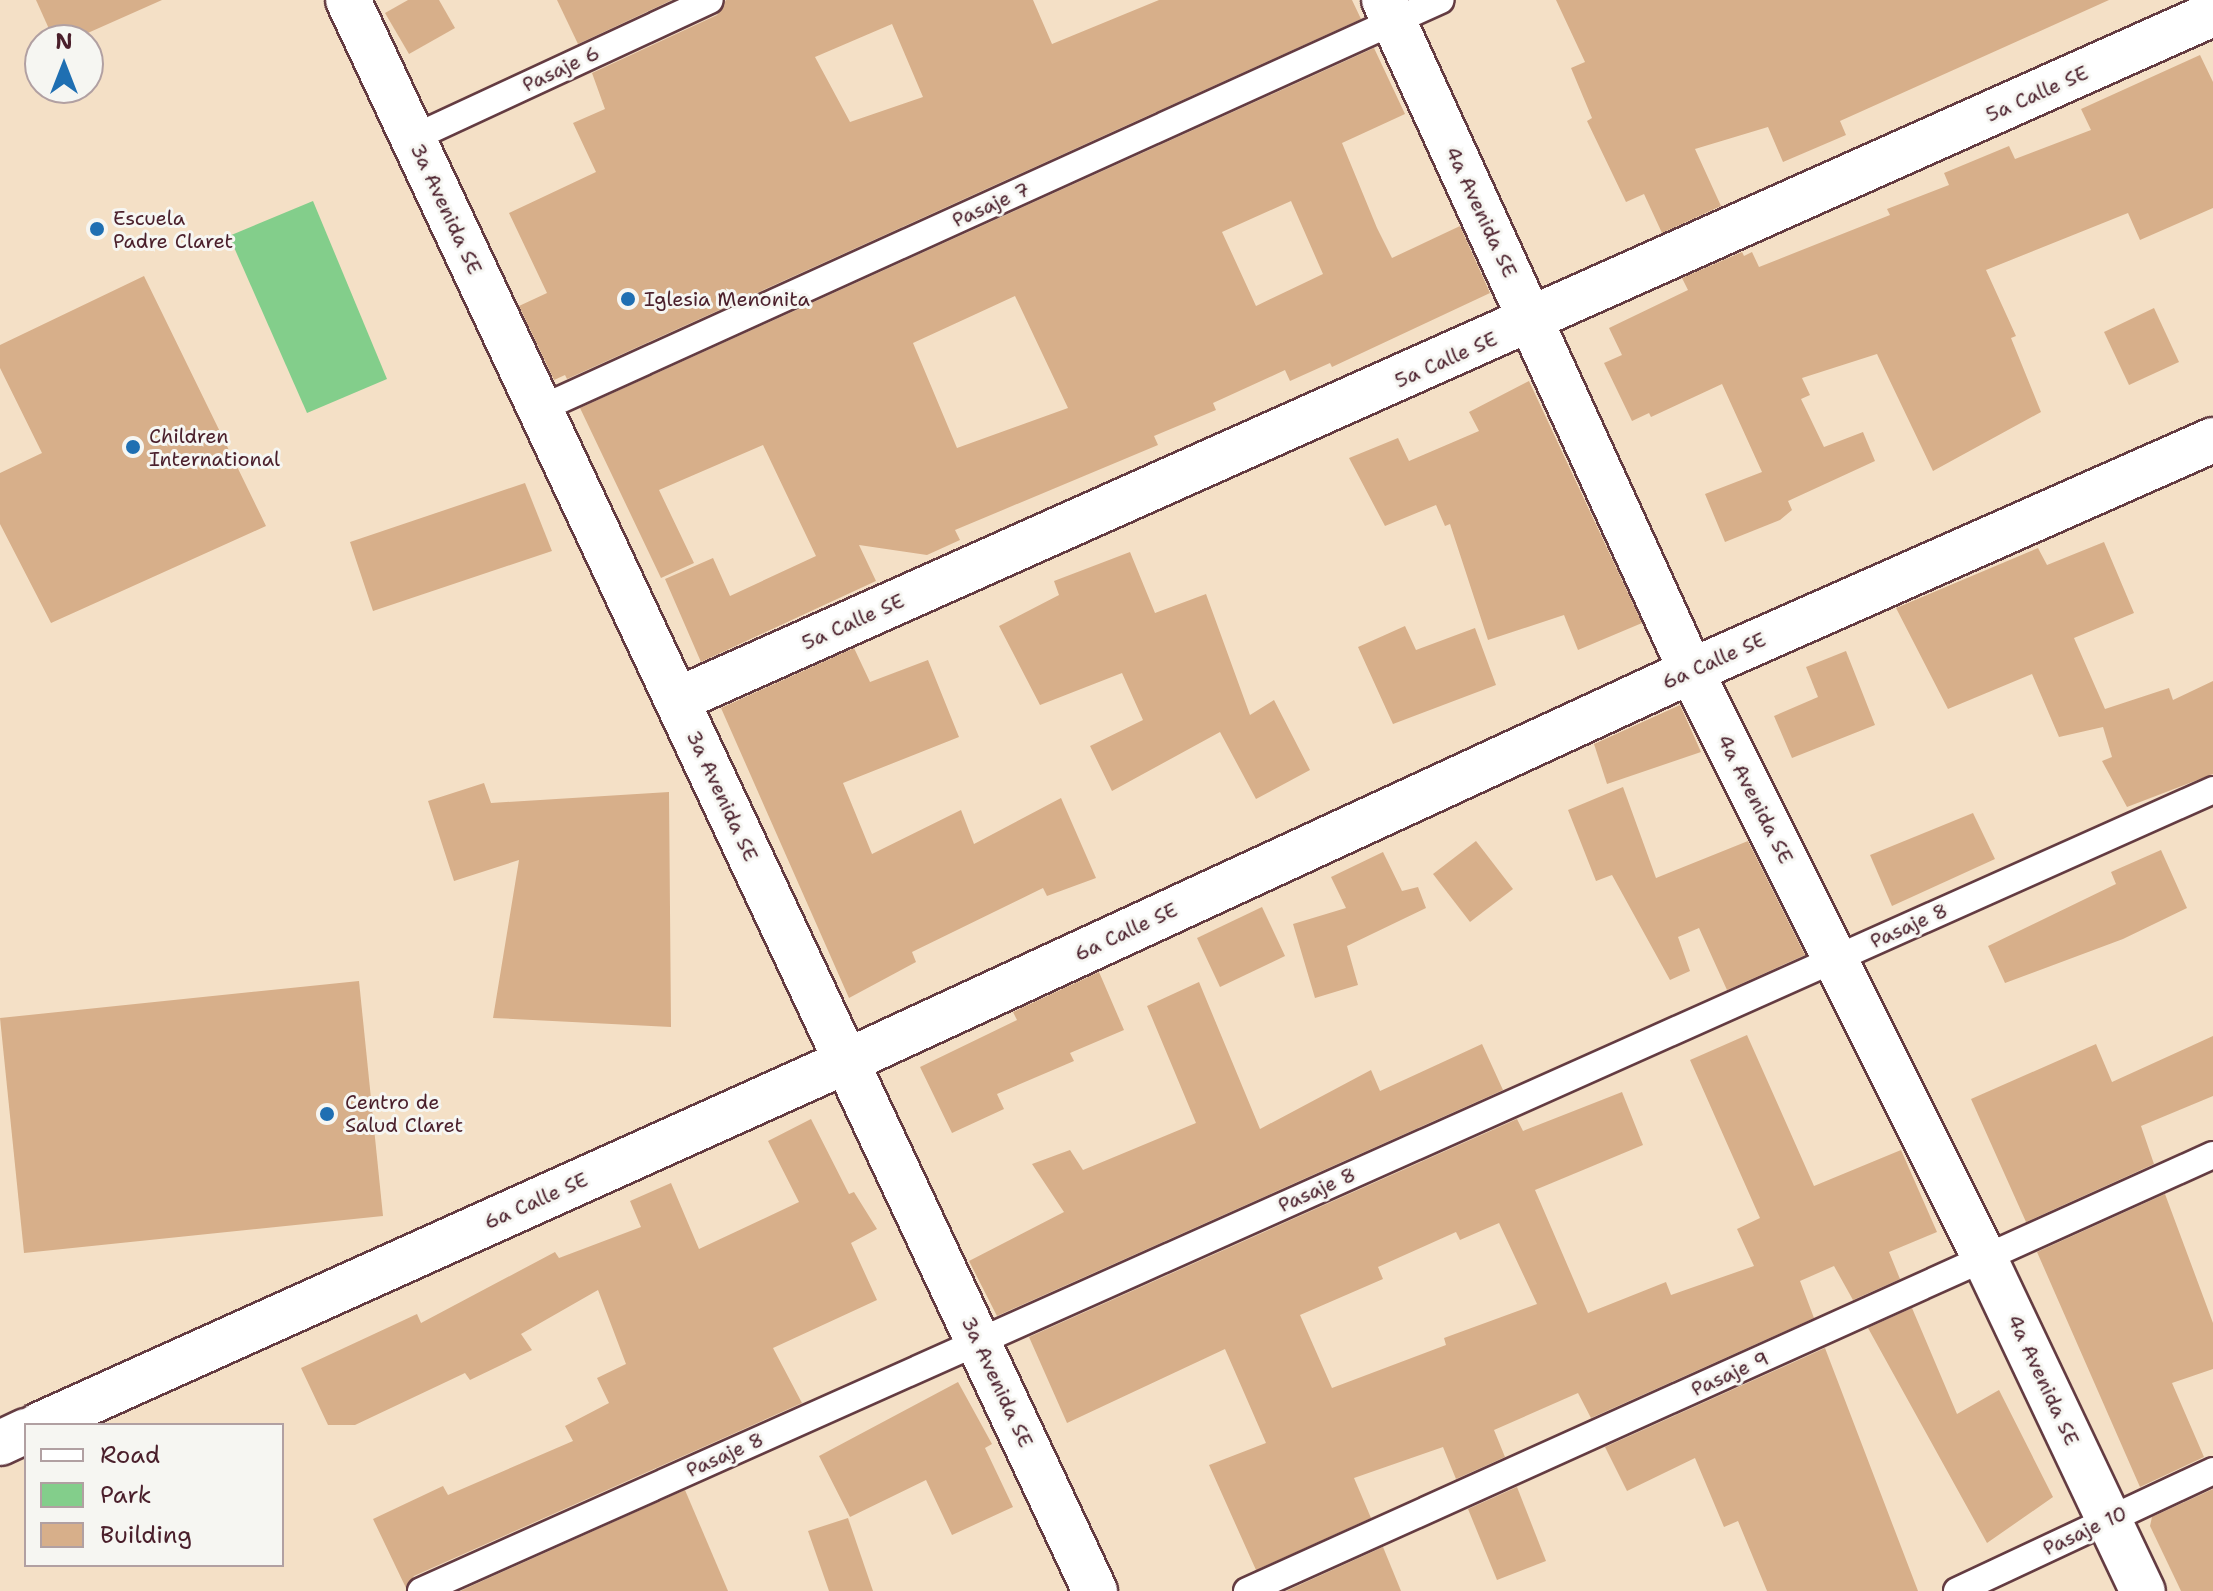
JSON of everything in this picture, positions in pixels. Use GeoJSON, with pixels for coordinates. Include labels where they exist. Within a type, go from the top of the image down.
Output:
{"type":"FeatureCollection","features":[{"type":"Feature","properties":{"kind":"street","name":"3a Avenida SE"},"geometry":{"type":"LineString","coordinates":[[348,0],[1095,1591]]}},
{"type":"Feature","properties":{"kind":"street","name":"4a Avenida SE"},"geometry":{"type":"LineString","coordinates":[[1389,11],[1691,671],[1985,1259],[2143,1591]]}},
{"type":"Feature","properties":{"kind":"street","name":"5a Calle SE"},"geometry":{"type":"LineString","coordinates":[[677,700],[1531,323],[2213,14]]}},
{"type":"Feature","properties":{"kind":"street","name":"6a Calle SE"},"geometry":{"type":"LineString","coordinates":[[43,1423],[847,1061],[1691,671],[2213,440]]}},
{"type":"Feature","properties":{"kind":"street"},"geometry":{"type":"LineString","coordinates":[[0,1443],[24,1432]]}},
{"type":"Feature","properties":{"kind":"lane","name":"Pasaje 6"},"geometry":{"type":"LineString","coordinates":[[413,138],[710,0]]}},
{"type":"Feature","properties":{"kind":"lane","name":"Pasaje 7"},"geometry":{"type":"LineString","coordinates":[[540,409],[1389,11],[1441,0]]}},
{"type":"Feature","properties":{"kind":"lane","name":"Pasaje 8"},"geometry":{"type":"LineString","coordinates":[[421,1591],[2213,790]]}},
{"type":"Feature","properties":{"kind":"lane","name":"Pasaje 9"},"geometry":{"type":"LineString","coordinates":[[1247,1591],[2213,1155]]}},
{"type":"Feature","properties":{"kind":"lane","name":"Pasaje 10"},"geometry":{"type":"LineString","coordinates":[[1957,1591],[2213,1471]]}},
{"type":"Feature","properties":{"kind":"green space"},"geometry":{"type":"Polygon","coordinates":[[[313,201],[387,379],[307,413],[229,236],[313,201]]]}},
{"type":"Feature","properties":{"kind":"building"},"geometry":{"type":"Polygon","coordinates":[[[36,0],[162,0],[104,26],[47,24],[36,0]]]}},
{"type":"Feature","properties":{"kind":"building"},"geometry":{"type":"Polygon","coordinates":[[[408,0],[439,0],[455,28],[409,54],[385,13],[408,0]]]}},
{"type":"Feature","properties":{"kind":"building"},"geometry":{"type":"Polygon","coordinates":[[[557,0],[672,0],[578,44],[557,0]]]}},
{"type":"Feature","properties":{"kind":"building"},"geometry":{"type":"Polygon","coordinates":[[[726,0],[1033,0],[1052,44],[1159,0],[1352,0],[1361,19],[567,379],[565,375],[554,380],[519,306],[547,293],[509,213],[596,172],[573,123],[605,109],[592,73],[717,15],[726,0]],[[892,24],[815,57],[850,122],[923,97],[892,24]]]}},
{"type":"Feature","properties":{"kind":"building"},"geometry":{"type":"Polygon","coordinates":[[[1556,0],[2109,0],[1840,121],[1846,135],[1783,162],[1768,127],[1695,149],[1721,206],[1662,233],[1644,194],[1626,202],[1587,121],[1592,118],[1571,68],[1585,62],[1556,0]]]}},
{"type":"Feature","properties":{"kind":"building"},"geometry":{"type":"Polygon","coordinates":[[[1374,48],[1405,114],[1342,143],[1377,228],[1392,258],[1460,226],[1490,293],[1332,367],[1330,363],[1290,381],[1285,370],[1213,403],[1216,410],[1154,436],[1158,445],[955,530],[960,540],[927,555],[859,545],[876,581],[701,662],[665,579],[713,558],[730,596],[816,556],[763,445],[659,490],[694,563],[661,578],[580,408],[1374,48]],[[1291,201],[1222,232],[1256,306],[1323,274],[1291,201]],[[1015,296],[913,343],[957,448],[1068,408],[1015,296]]]}},
{"type":"Feature","properties":{"kind":"building"},"geometry":{"type":"Polygon","coordinates":[[[2200,55],[2213,82],[2213,208],[2140,240],[2128,213],[1986,270],[2016,336],[2011,338],[2041,412],[1933,471],[1877,354],[1802,378],[1810,395],[1801,399],[1824,447],[1863,432],[1875,461],[1788,501],[1792,510],[1780,520],[1725,542],[1705,494],[1762,472],[1722,384],[1651,417],[1649,413],[1632,421],[1604,363],[1622,355],[1609,328],[1688,290],[1682,278],[1742,252],[1744,256],[1752,252],[1759,267],[1890,215],[1887,209],[1949,185],[1944,173],[2009,146],[2015,159],[2091,130],[2081,109],[2200,55]]]}},
{"type":"Feature","properties":{"kind":"building","name":"Children International"},"geometry":{"type":"Polygon","coordinates":[[[144,276],[266,526],[51,623],[0,524],[0,473],[42,453],[0,368],[0,345],[144,276]]]}},
{"type":"Feature","properties":{"kind":"building"},"geometry":{"type":"Polygon","coordinates":[[[2154,308],[2179,362],[2129,385],[2104,332],[2154,308]]]}},
{"type":"Feature","properties":{"kind":"building"},"geometry":{"type":"Polygon","coordinates":[[[1529,381],[1642,623],[1578,650],[1564,615],[1488,640],[1450,524],[1445,526],[1436,505],[1385,526],[1349,458],[1398,438],[1409,461],[1479,431],[1469,412],[1529,381]]]}},
{"type":"Feature","properties":{"kind":"building"},"geometry":{"type":"Polygon","coordinates":[[[525,483],[552,551],[373,611],[350,542],[525,483]]]}},
{"type":"Feature","properties":{"kind":"building"},"geometry":{"type":"Polygon","coordinates":[[[2104,542],[2134,613],[2074,638],[2105,709],[2169,688],[2173,700],[2213,681],[2213,774],[2127,807],[2102,761],[2112,757],[2103,727],[2059,737],[2032,674],[1948,709],[1896,608],[2038,548],[2047,565],[2104,542]]]}},
{"type":"Feature","properties":{"kind":"building"},"geometry":{"type":"Polygon","coordinates":[[[1130,552],[1155,613],[1206,594],[1250,715],[1274,700],[1310,770],[1256,799],[1220,732],[1112,791],[1090,746],[1143,720],[1122,673],[1040,705],[999,626],[1059,595],[1054,581],[1130,552]]]}},
{"type":"Feature","properties":{"kind":"building"},"geometry":{"type":"Polygon","coordinates":[[[1405,626],[1416,650],[1475,628],[1496,685],[1393,724],[1358,647],[1405,626]]]}},
{"type":"Feature","properties":{"kind":"building"},"geometry":{"type":"Polygon","coordinates":[[[854,648],[870,682],[928,660],[959,737],[843,783],[872,854],[961,810],[974,844],[1061,798],[1096,878],[1047,896],[1043,888],[912,952],[916,962],[849,998],[721,708],[854,648]]]}},
{"type":"Feature","properties":{"kind":"building"},"geometry":{"type":"Polygon","coordinates":[[[1846,651],[1875,725],[1792,758],[1774,716],[1818,697],[1806,667],[1846,651]]]}},
{"type":"Feature","properties":{"kind":"building"},"geometry":{"type":"Polygon","coordinates":[[[1680,705],[1701,752],[1607,784],[1594,744],[1680,705]]]}},
{"type":"Feature","properties":{"kind":"building"},"geometry":{"type":"Polygon","coordinates":[[[484,783],[491,803],[669,792],[671,1027],[493,1018],[519,860],[454,881],[428,801],[484,783]]]}},
{"type":"Feature","properties":{"kind":"building"},"geometry":{"type":"Polygon","coordinates":[[[1623,787],[1656,878],[1748,841],[1805,955],[1727,990],[1699,928],[1678,937],[1690,971],[1670,980],[1612,875],[1596,881],[1568,810],[1623,787]]]}},
{"type":"Feature","properties":{"kind":"building"},"geometry":{"type":"Polygon","coordinates":[[[1973,813],[1995,859],[1892,906],[1870,855],[1973,813]]]}},
{"type":"Feature","properties":{"kind":"building"},"geometry":{"type":"Polygon","coordinates":[[[1476,841],[1513,889],[1470,922],[1433,874],[1476,841]]]}},
{"type":"Feature","properties":{"kind":"building"},"geometry":{"type":"Polygon","coordinates":[[[2161,850],[2187,908],[2123,939],[2005,983],[1988,946],[2116,884],[2111,872],[2161,850]]]}},
{"type":"Feature","properties":{"kind":"building"},"geometry":{"type":"Polygon","coordinates":[[[1383,852],[1402,891],[1418,887],[1426,908],[1347,946],[1358,985],[1315,998],[1293,924],[1346,908],[1331,877],[1383,852]]]}},
{"type":"Feature","properties":{"kind":"building"},"geometry":{"type":"Polygon","coordinates":[[[1262,907],[1285,956],[1220,987],[1197,938],[1262,907]]]}},
{"type":"Feature","properties":{"kind":"building"},"geometry":{"type":"Polygon","coordinates":[[[1099,972],[1124,1030],[1070,1053],[1074,1061],[997,1094],[1004,1109],[952,1133],[920,1067],[1017,1020],[1013,1012],[1099,972]]]}},
{"type":"Feature","properties":{"kind":"building","name":"Centro de Salud Claret"},"geometry":{"type":"Polygon","coordinates":[[[359,981],[383,1216],[24,1253],[0,1018],[359,981]]]}},
{"type":"Feature","properties":{"kind":"building"},"geometry":{"type":"Polygon","coordinates":[[[1199,982],[1260,1129],[1371,1070],[1380,1091],[1482,1044],[1503,1090],[997,1316],[969,1261],[1064,1212],[1032,1164],[1070,1150],[1083,1170],[1196,1123],[1147,1006],[1199,982]]]}},
{"type":"Feature","properties":{"kind":"building"},"geometry":{"type":"Polygon","coordinates":[[[1747,1035],[1814,1186],[1901,1150],[1937,1232],[1889,1252],[1900,1279],[1853,1300],[1834,1266],[1800,1281],[1814,1318],[1591,1418],[1578,1393],[1494,1430],[1505,1457],[1456,1479],[1443,1447],[1354,1478],[1371,1518],[1256,1570],[1209,1465],[1266,1443],[1225,1349],[1067,1423],[1029,1337],[1517,1119],[1523,1131],[1622,1092],[1643,1145],[1535,1190],[1588,1313],[1666,1282],[1671,1295],[1754,1266],[1737,1229],[1760,1218],[1690,1060],[1747,1035]],[[1499,1223],[1460,1240],[1456,1232],[1378,1267],[1383,1279],[1300,1315],[1332,1388],[1446,1345],[1444,1338],[1537,1304],[1499,1223]]]}},
{"type":"Feature","properties":{"kind":"building"},"geometry":{"type":"Polygon","coordinates":[[[2213,1036],[2213,1096],[2141,1126],[2154,1164],[2026,1222],[1971,1099],[2096,1044],[2112,1082],[2213,1036]]]}},
{"type":"Feature","properties":{"kind":"building"},"geometry":{"type":"Polygon","coordinates":[[[811,1119],[849,1194],[854,1192],[877,1229],[851,1243],[877,1300],[773,1348],[802,1403],[414,1576],[406,1588],[373,1519],[443,1486],[448,1495],[573,1441],[565,1426],[609,1403],[597,1378],[626,1364],[598,1290],[521,1334],[532,1350],[470,1380],[465,1373],[355,1425],[328,1425],[301,1368],[417,1314],[421,1323],[555,1252],[559,1258],[641,1227],[630,1201],[671,1183],[699,1249],[799,1202],[768,1141],[811,1119]]]}},
{"type":"Feature","properties":{"kind":"building"},"geometry":{"type":"Polygon","coordinates":[[[2165,1194],[2213,1323],[2213,1369],[2172,1383],[2204,1457],[2140,1487],[2037,1252],[2165,1194]]]}},
{"type":"Feature","properties":{"kind":"building"},"geometry":{"type":"Polygon","coordinates":[[[1912,1308],[1957,1414],[1999,1390],[2053,1497],[1987,1543],[1868,1328],[1912,1308]]]}},
{"type":"Feature","properties":{"kind":"building"},"geometry":{"type":"Polygon","coordinates":[[[1825,1348],[1918,1591],[1767,1591],[1738,1521],[1724,1527],[1695,1458],[1627,1491],[1605,1447],[1825,1348]]]}},
{"type":"Feature","properties":{"kind":"building"},"geometry":{"type":"Polygon","coordinates":[[[958,1382],[992,1444],[985,1448],[1013,1507],[952,1535],[926,1480],[850,1517],[819,1456],[958,1382]]]}},
{"type":"Feature","properties":{"kind":"building"},"geometry":{"type":"Polygon","coordinates":[[[1517,1487],[1546,1561],[1497,1580],[1468,1509],[1517,1487]]]}},
{"type":"Feature","properties":{"kind":"building"},"geometry":{"type":"Polygon","coordinates":[[[2213,1489],[2213,1591],[2181,1591],[2150,1526],[2152,1517],[2213,1489]]]}},
{"type":"Feature","properties":{"kind":"building"},"geometry":{"type":"Polygon","coordinates":[[[685,1490],[728,1591],[460,1591],[685,1490]]]}},
{"type":"Feature","properties":{"kind":"building"},"geometry":{"type":"Polygon","coordinates":[[[848,1518],[873,1591],[829,1591],[808,1531],[848,1518]]]}},
{"type":"Feature","properties":{"kind":"building"},"geometry":{"type":"Polygon","coordinates":[[[1383,1547],[1401,1591],[1286,1591],[1383,1547]]]}},
{"type":"Feature","properties":{"kind":"place","name":"Escuela Padre Claret"},"geometry":{"type":"Point","coordinates":[97,229]}},
{"type":"Feature","properties":{"kind":"place","name":"Iglesia Menonita"},"geometry":{"type":"Point","coordinates":[628,299]}},
{"type":"Feature","properties":{"kind":"place","name":"Children International"},"geometry":{"type":"Point","coordinates":[133,447]}},
{"type":"Feature","properties":{"kind":"place","name":"Centro de Salud Claret"},"geometry":{"type":"Point","coordinates":[327,1114]}}]}
